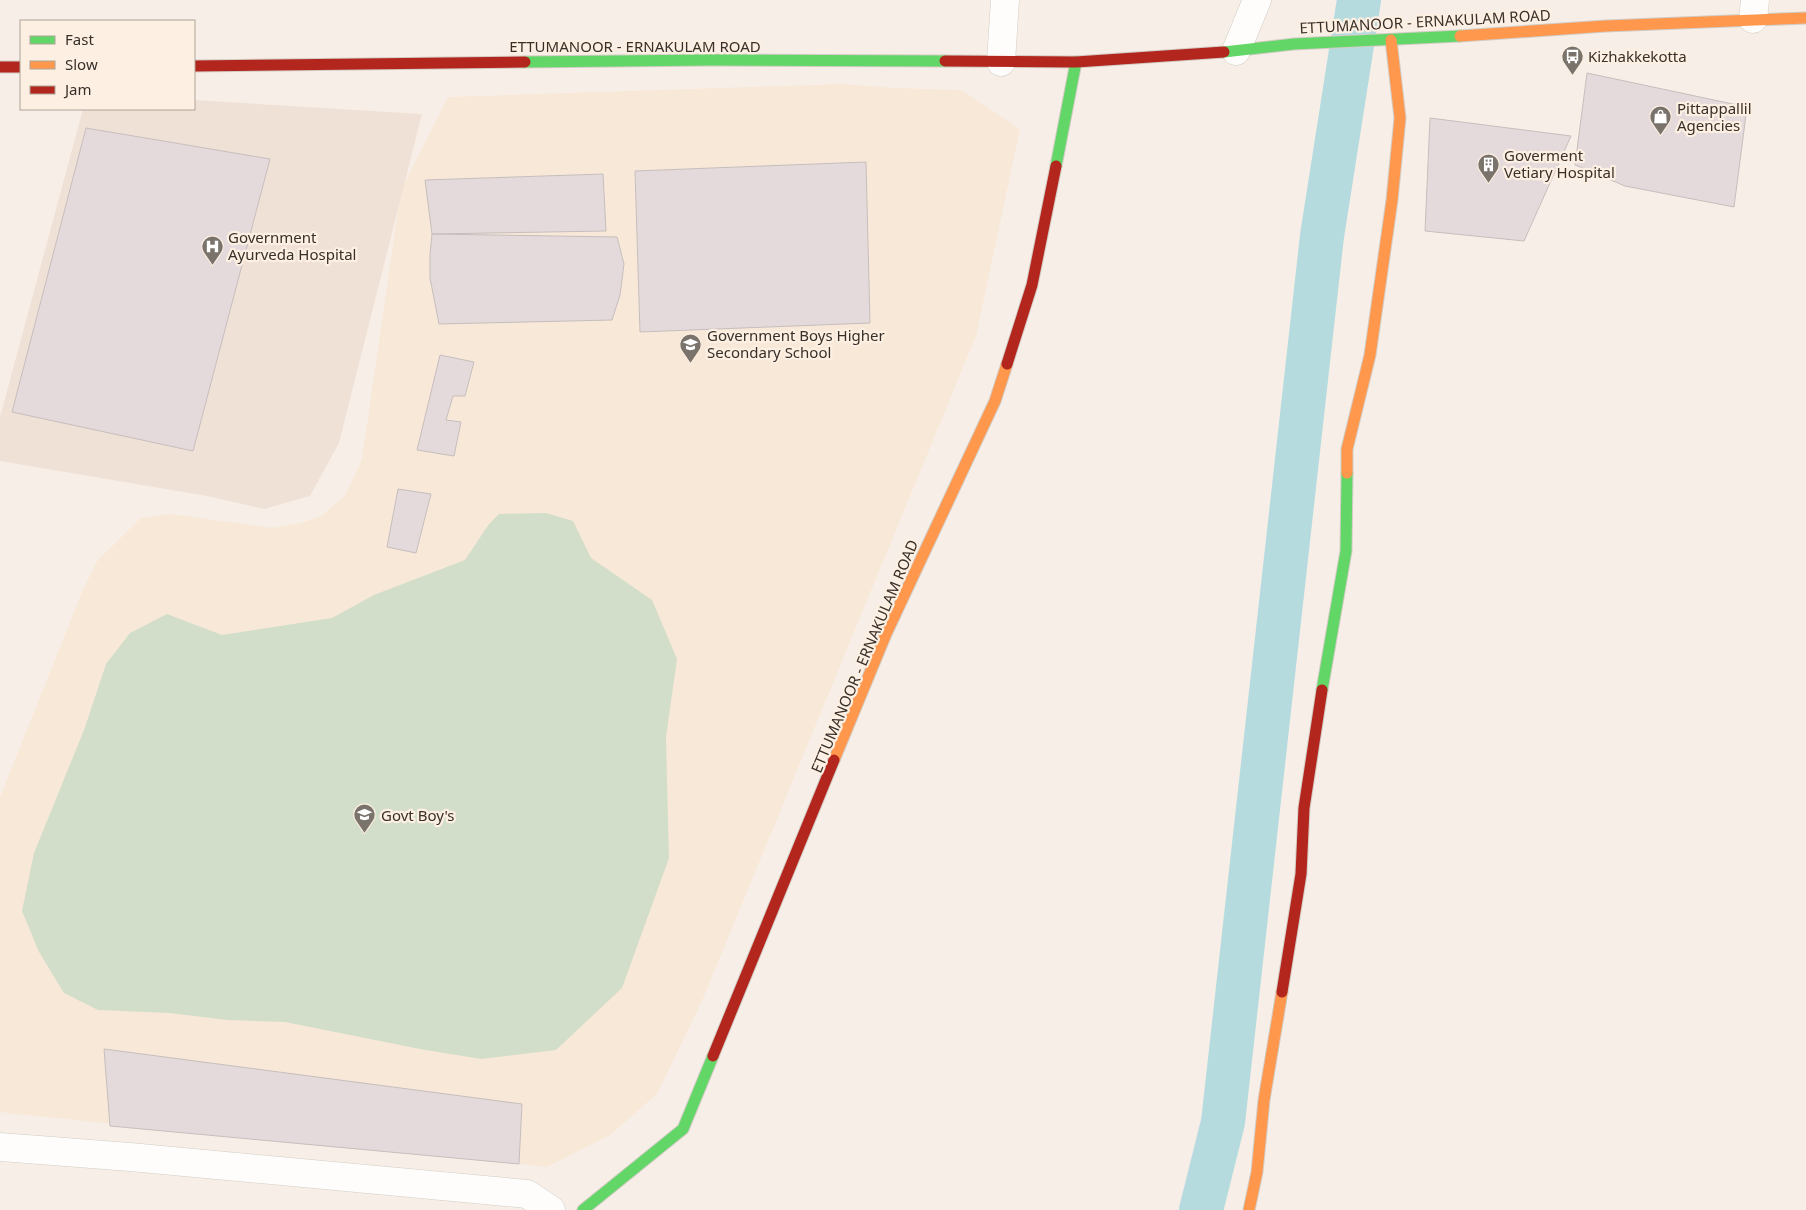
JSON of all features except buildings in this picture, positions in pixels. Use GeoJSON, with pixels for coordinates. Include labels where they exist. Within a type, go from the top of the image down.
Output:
{"type":"FeatureCollection","features":[{"type":"Feature","properties":{"kind":"main road","name":"ETTUMANOOR - ERNAKULAM ROAD"},"geometry":{"type":"LineString","coordinates":[[195,66],[710,60],[1076,62],[1236,51],[1294,44],[1391,40],[1606,26],[1754,10],[1806,18]]}},
{"type":"Feature","properties":{"kind":"main road"},"geometry":{"type":"LineString","coordinates":[[1249,1210],[1256,1172],[1264,1100],[1301,874],[1304,808],[1346,551],[1347,449],[1370,355],[1392,200],[1400,118],[1391,40]]}},
{"type":"Feature","properties":{"kind":"main road","name":"ETTUMANOOR - ERNAKULAM ROAD"},"geometry":{"type":"LineString","coordinates":[[583,1210],[682,1130],[886,634],[995,401],[1032,285],[1076,62]]}},
{"type":"Feature","properties":{"kind":"main road"},"geometry":{"type":"LineString","coordinates":[[0,67],[20,67]]}},
{"type":"Feature","properties":{"kind":"street"},"geometry":{"type":"LineString","coordinates":[[1000,62],[1005,0]]}},
{"type":"Feature","properties":{"kind":"street"},"geometry":{"type":"LineString","coordinates":[[1236,51],[1257,0]]}},
{"type":"Feature","properties":{"kind":"street"},"geometry":{"type":"LineString","coordinates":[[0,1147],[130,1157],[527,1194],[551,1210]]}},
{"type":"Feature","properties":{"kind":"shaded area"},"geometry":{"type":"Polygon","coordinates":[[[842,84],[961,90],[1020,129],[976,336],[702,1001],[657,1094],[610,1135],[547,1167],[0,1111],[0,797],[82,592],[97,561],[141,518],[171,514],[272,528],[301,523],[321,516],[345,496],[362,459],[401,190],[448,97],[842,84]]]}},
{"type":"Feature","properties":{"kind":"shaded area","name":"Government Ayurveda Hospital"},"geometry":{"type":"Polygon","coordinates":[[[195,100],[422,114],[339,443],[310,496],[264,509],[207,496],[0,461],[0,417],[83,110],[195,110],[195,100]]]}},
{"type":"Feature","properties":{"kind":"green space"},"geometry":{"type":"Polygon","coordinates":[[[546,513],[573,521],[591,558],[652,600],[677,659],[666,737],[669,858],[622,988],[556,1050],[481,1059],[285,1022],[227,1020],[170,1013],[98,1010],[64,993],[39,952],[22,911],[34,853],[84,730],[106,664],[130,633],[167,614],[222,635],[332,618],[374,595],[465,560],[489,524],[499,514],[546,513]]]}},
{"type":"Feature","properties":{"kind":"waterway"},"geometry":{"type":"LineString","coordinates":[[1201,1210],[1223,1122],[1322,236],[1359,0]]}},
{"type":"Feature","properties":{"kind":"traffic: fast"},"geometry":{"type":"LineString","coordinates":[[1224,52],[1294,44],[1460,36]]}},
{"type":"Feature","properties":{"kind":"traffic: fast"},"geometry":{"type":"LineString","coordinates":[[525,62],[710,60],[945,61]]}},
{"type":"Feature","properties":{"kind":"traffic: fast"},"geometry":{"type":"LineString","coordinates":[[1056,166],[1076,62]]}},
{"type":"Feature","properties":{"kind":"traffic: fast"},"geometry":{"type":"LineString","coordinates":[[1322,690],[1346,551],[1347,473]]}},
{"type":"Feature","properties":{"kind":"traffic: fast"},"geometry":{"type":"LineString","coordinates":[[583,1210],[683,1129],[713,1056]]}},
{"type":"Feature","properties":{"kind":"traffic: slow"},"geometry":{"type":"LineString","coordinates":[[1460,36],[1606,26],[1806,18]]}},
{"type":"Feature","properties":{"kind":"traffic: slow"},"geometry":{"type":"LineString","coordinates":[[1347,473],[1347,449],[1370,355],[1392,200],[1400,118],[1391,40]]}},
{"type":"Feature","properties":{"kind":"traffic: slow"},"geometry":{"type":"LineString","coordinates":[[834,760],[886,634],[995,401],[1007,364]]}},
{"type":"Feature","properties":{"kind":"traffic: slow"},"geometry":{"type":"LineString","coordinates":[[1249,1210],[1257,1172],[1264,1100],[1282,992]]}},
{"type":"Feature","properties":{"kind":"traffic: jam"},"geometry":{"type":"LineString","coordinates":[[945,61],[1076,62],[1224,52]]}},
{"type":"Feature","properties":{"kind":"traffic: jam"},"geometry":{"type":"LineString","coordinates":[[195,66],[525,62]]}},
{"type":"Feature","properties":{"kind":"traffic: jam"},"geometry":{"type":"LineString","coordinates":[[0,67],[20,67]]}},
{"type":"Feature","properties":{"kind":"traffic: jam"},"geometry":{"type":"LineString","coordinates":[[1007,364],[1032,285],[1056,166]]}},
{"type":"Feature","properties":{"kind":"traffic: jam"},"geometry":{"type":"LineString","coordinates":[[1282,992],[1301,874],[1304,808],[1322,690]]}},
{"type":"Feature","properties":{"kind":"traffic: jam"},"geometry":{"type":"LineString","coordinates":[[713,1056],[834,760]]}},
{"type":"Feature","properties":{"kind":"place","name":"Kizhakkekotta"},"geometry":{"type":"Point","coordinates":[1572,75]}},
{"type":"Feature","properties":{"kind":"place","name":"Pittappallil Agencies"},"geometry":{"type":"Point","coordinates":[1661,136]}},
{"type":"Feature","properties":{"kind":"place","name":"Goverment Vetiary Hospital"},"geometry":{"type":"Point","coordinates":[1488,183]}},
{"type":"Feature","properties":{"kind":"place","name":"Government Ayurveda Hospital"},"geometry":{"type":"Point","coordinates":[212,265]}},
{"type":"Feature","properties":{"kind":"place","name":"Government Boys Higher Secondary School"},"geometry":{"type":"Point","coordinates":[691,363]}},
{"type":"Feature","properties":{"kind":"place","name":"Govt Boy's"},"geometry":{"type":"Point","coordinates":[365,834]}}]}
